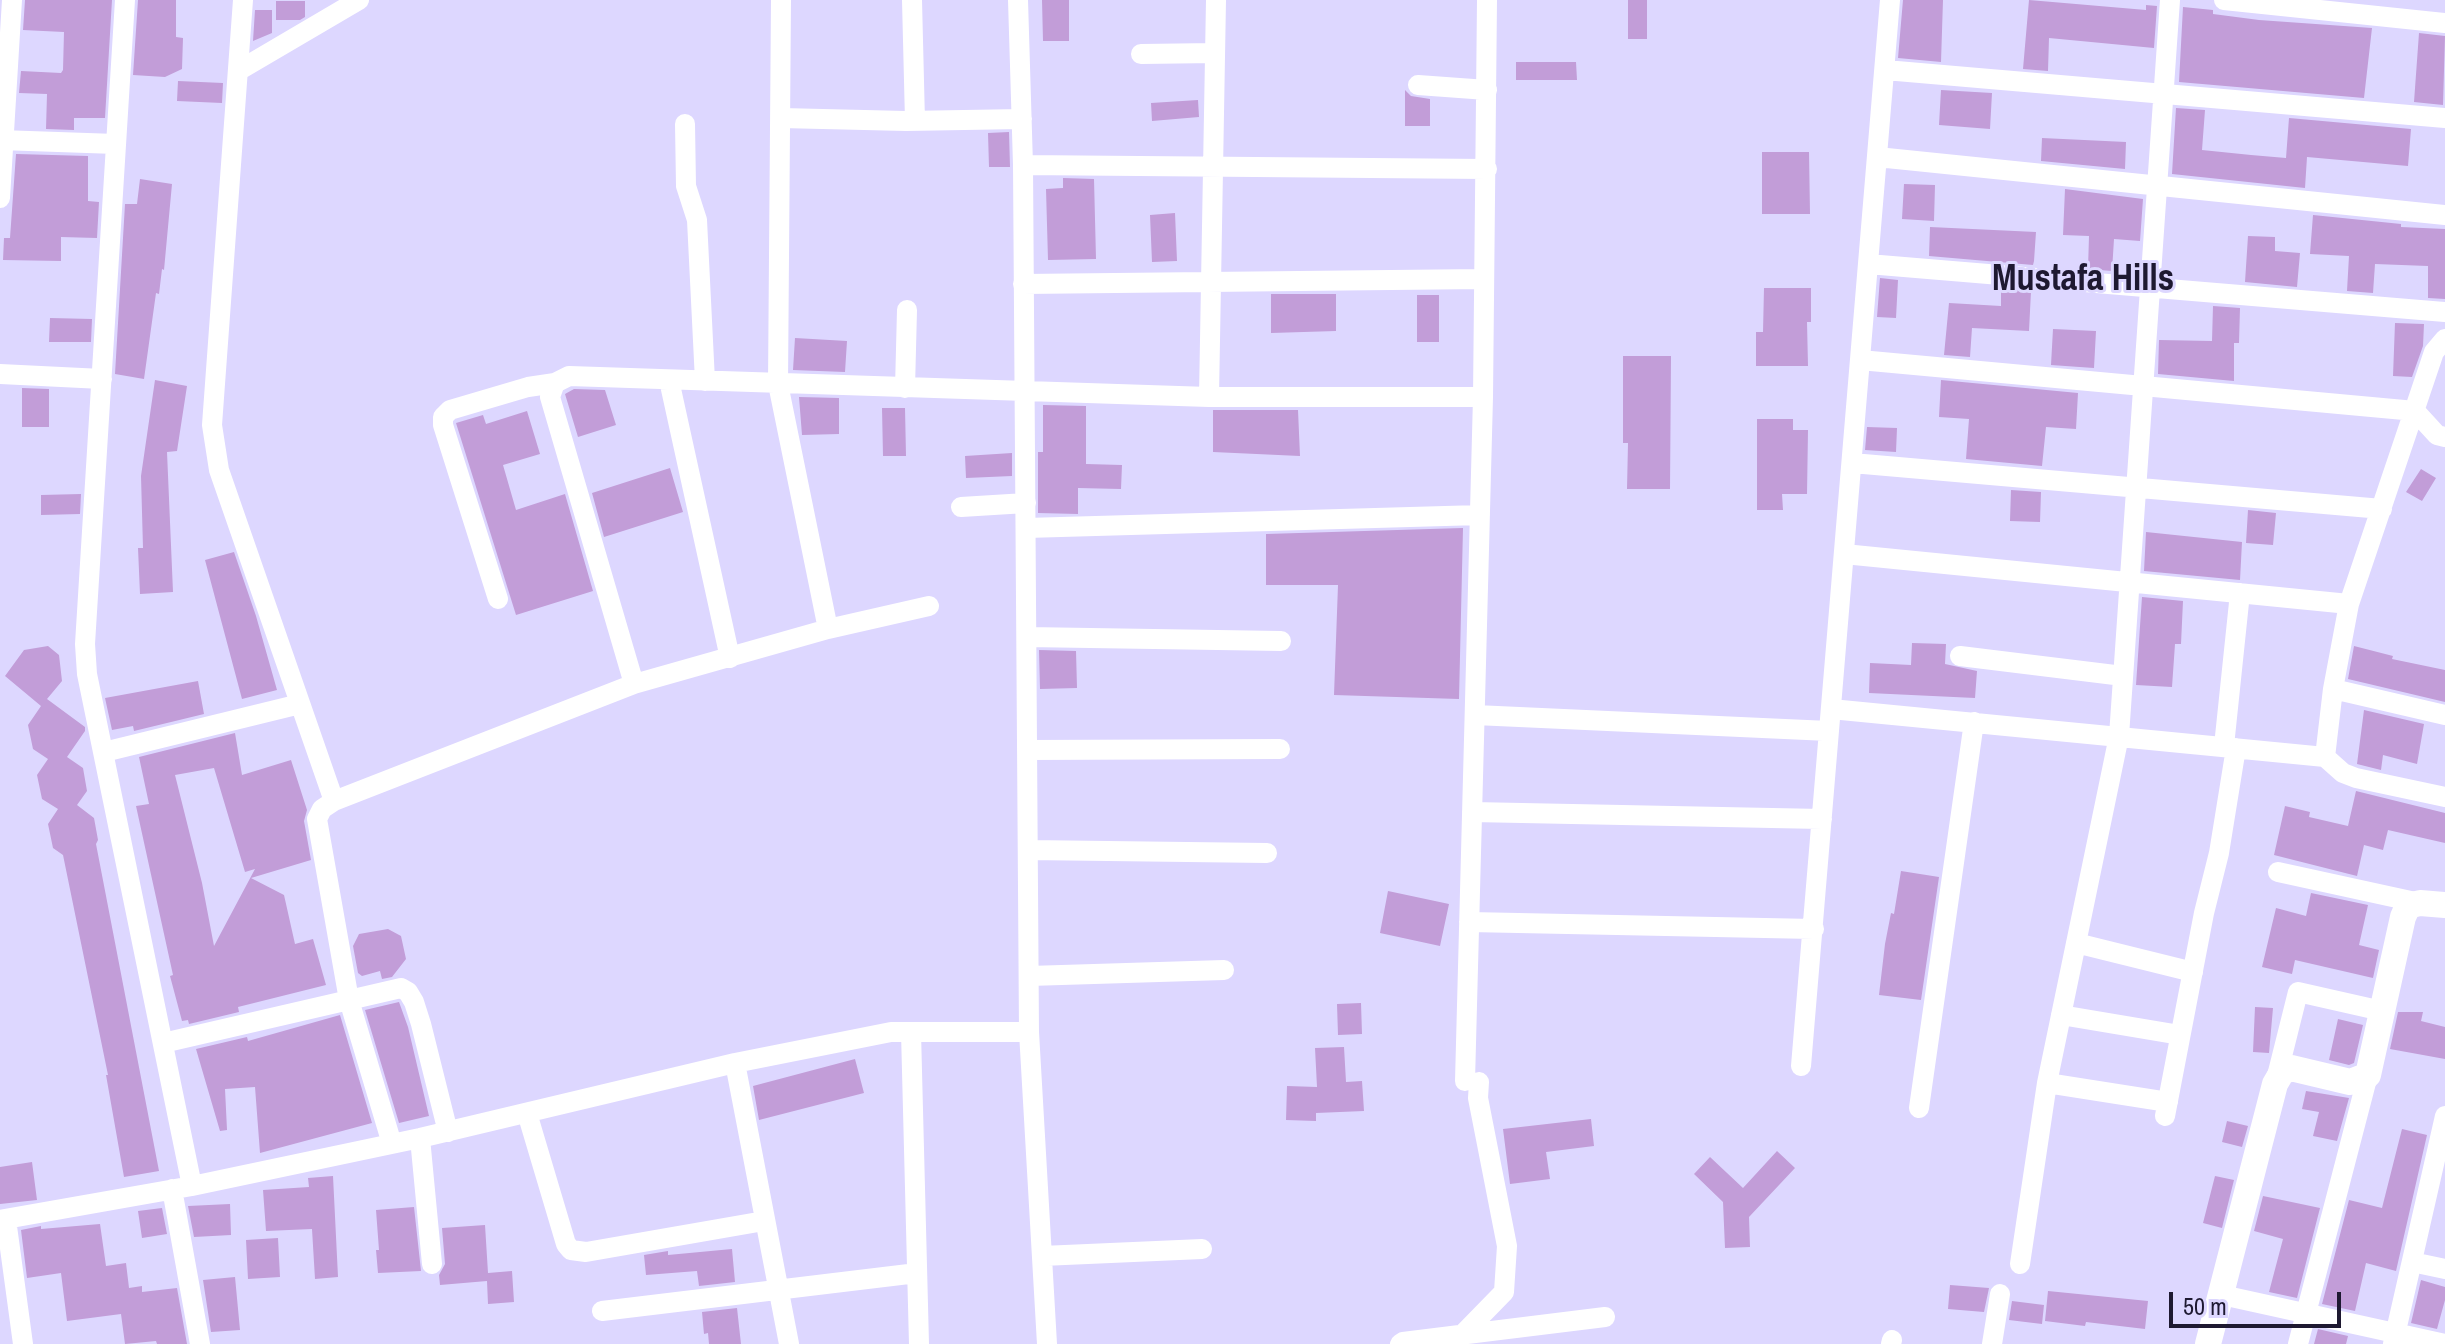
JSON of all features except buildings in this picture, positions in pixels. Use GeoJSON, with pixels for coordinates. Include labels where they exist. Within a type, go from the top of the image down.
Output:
{"type":"FeatureCollection","features":[{"type":"Feature","properties":{"kind":"street"},"geometry":{"type":"LineString","coordinates":[[0,198],[12,0]]}},
{"type":"Feature","properties":{"kind":"street"},"geometry":{"type":"LineString","coordinates":[[125,0],[85,644],[87,674],[163,1043],[200,1344]]}},
{"type":"Feature","properties":{"kind":"street"},"geometry":{"type":"LineString","coordinates":[[243,0],[212,425],[219,470],[334,801]]}},
{"type":"Feature","properties":{"kind":"street"},"geometry":{"type":"LineString","coordinates":[[238,71],[359,0]]}},
{"type":"Feature","properties":{"kind":"street"},"geometry":{"type":"LineString","coordinates":[[781,0],[778,384],[828,629]]}},
{"type":"Feature","properties":{"kind":"street"},"geometry":{"type":"LineString","coordinates":[[912,0],[915,121]]}},
{"type":"Feature","properties":{"kind":"street"},"geometry":{"type":"LineString","coordinates":[[1018,0],[1023,165],[1029,1032],[1047,1344]]}},
{"type":"Feature","properties":{"kind":"street"},"geometry":{"type":"LineString","coordinates":[[1209,397],[1216,0]]}},
{"type":"Feature","properties":{"kind":"street"},"geometry":{"type":"LineString","coordinates":[[1463,1334],[1504,1292],[1507,1246],[1472,1081],[1469,922],[1483,397],[1487,0]]}},
{"type":"Feature","properties":{"kind":"street"},"geometry":{"type":"LineString","coordinates":[[1801,1066],[1890,0]]}},
{"type":"Feature","properties":{"kind":"street"},"geometry":{"type":"LineString","coordinates":[[2020,1264],[2047,1083],[2119,736],[2170,0]]}},
{"type":"Feature","properties":{"kind":"street"},"geometry":{"type":"LineString","coordinates":[[2224,0],[2290,3],[2445,23]]}},
{"type":"Feature","properties":{"kind":"street"},"geometry":{"type":"LineString","coordinates":[[1141,54],[1215,53]]}},
{"type":"Feature","properties":{"kind":"street"},"geometry":{"type":"LineString","coordinates":[[1885,70],[2445,118]]}},
{"type":"Feature","properties":{"kind":"street"},"geometry":{"type":"LineString","coordinates":[[1418,85],[1487,90]]}},
{"type":"Feature","properties":{"kind":"street"},"geometry":{"type":"LineString","coordinates":[[781,118],[915,121],[1022,119]]}},
{"type":"Feature","properties":{"kind":"street"},"geometry":{"type":"LineString","coordinates":[[685,124],[686,186],[697,220],[705,381]]}},
{"type":"Feature","properties":{"kind":"street"},"geometry":{"type":"LineString","coordinates":[[2,140],[116,144]]}},
{"type":"Feature","properties":{"kind":"street"},"geometry":{"type":"LineString","coordinates":[[1877,157],[2445,215]]}},
{"type":"Feature","properties":{"kind":"street"},"geometry":{"type":"LineString","coordinates":[[1023,165],[1487,169]]}},
{"type":"Feature","properties":{"kind":"street"},"geometry":{"type":"LineString","coordinates":[[1868,264],[2445,312]]}},
{"type":"Feature","properties":{"kind":"street"},"geometry":{"type":"LineString","coordinates":[[1023,284],[1483,279]]}},
{"type":"Feature","properties":{"kind":"street"},"geometry":{"type":"LineString","coordinates":[[905,388],[907,310]]}},
{"type":"Feature","properties":{"kind":"street"},"geometry":{"type":"LineString","coordinates":[[2325,757],[2333,689],[2349,604],[2434,352],[2445,339]]}},
{"type":"Feature","properties":{"kind":"street"},"geometry":{"type":"LineString","coordinates":[[1860,360],[2415,411],[2437,435],[2445,437]]}},
{"type":"Feature","properties":{"kind":"street"},"geometry":{"type":"LineString","coordinates":[[0,374],[102,379]]}},
{"type":"Feature","properties":{"kind":"street"},"geometry":{"type":"LineString","coordinates":[[498,599],[447,440],[443,417],[450,410],[528,387],[555,383],[569,376],[1209,397],[1483,397]]}},
{"type":"Feature","properties":{"kind":"street"},"geometry":{"type":"LineString","coordinates":[[669,380],[730,658]]}},
{"type":"Feature","properties":{"kind":"street"},"geometry":{"type":"LineString","coordinates":[[555,383],[550,397],[634,684]]}},
{"type":"Feature","properties":{"kind":"street"},"geometry":{"type":"LineString","coordinates":[[1852,463],[2382,509]]}},
{"type":"Feature","properties":{"kind":"street"},"geometry":{"type":"LineString","coordinates":[[961,507],[1026,503]]}},
{"type":"Feature","properties":{"kind":"street"},"geometry":{"type":"LineString","coordinates":[[1026,528],[1480,515]]}},
{"type":"Feature","properties":{"kind":"street"},"geometry":{"type":"LineString","coordinates":[[1844,554],[2349,604]]}},
{"type":"Feature","properties":{"kind":"street"},"geometry":{"type":"LineString","coordinates":[[2047,1083],[2166,1109],[2219,853],[2230,747],[2240,593]]}},
{"type":"Feature","properties":{"kind":"street"},"geometry":{"type":"LineString","coordinates":[[392,1144],[349,1000],[317,819],[322,809],[334,801],[634,684],[828,629],[929,606]]}},
{"type":"Feature","properties":{"kind":"street"},"geometry":{"type":"LineString","coordinates":[[1027,637],[1281,641]]}},
{"type":"Feature","properties":{"kind":"street"},"geometry":{"type":"LineString","coordinates":[[1960,656],[2123,676]]}},
{"type":"Feature","properties":{"kind":"street"},"geometry":{"type":"LineString","coordinates":[[2333,689],[2445,715]]}},
{"type":"Feature","properties":{"kind":"street"},"geometry":{"type":"LineString","coordinates":[[104,752],[300,704]]}},
{"type":"Feature","properties":{"kind":"street"},"geometry":{"type":"LineString","coordinates":[[1831,709],[2325,757],[2343,773],[2356,778],[2445,797]]}},
{"type":"Feature","properties":{"kind":"street"},"geometry":{"type":"LineString","coordinates":[[1475,715],[1829,731]]}},
{"type":"Feature","properties":{"kind":"street"},"geometry":{"type":"LineString","coordinates":[[1919,1108],[1974,722]]}},
{"type":"Feature","properties":{"kind":"street"},"geometry":{"type":"LineString","coordinates":[[1027,750],[1280,749]]}},
{"type":"Feature","properties":{"kind":"street"},"geometry":{"type":"LineString","coordinates":[[1472,812],[1822,819]]}},
{"type":"Feature","properties":{"kind":"street"},"geometry":{"type":"LineString","coordinates":[[1028,850],[1267,853]]}},
{"type":"Feature","properties":{"kind":"street"},"geometry":{"type":"LineString","coordinates":[[2278,872],[2432,904]]}},
{"type":"Feature","properties":{"kind":"street"},"geometry":{"type":"LineString","coordinates":[[2298,1344],[2368,1075],[2403,917],[2408,906],[2432,904]]}},
{"type":"Feature","properties":{"kind":"street"},"geometry":{"type":"LineString","coordinates":[[1469,922],[1814,929]]}},
{"type":"Feature","properties":{"kind":"street"},"geometry":{"type":"LineString","coordinates":[[2076,943],[2193,972]]}},
{"type":"Feature","properties":{"kind":"street"},"geometry":{"type":"LineString","coordinates":[[1029,976],[1224,970]]}},
{"type":"Feature","properties":{"kind":"street"},"geometry":{"type":"LineString","coordinates":[[163,1043],[401,988],[408,992],[421,1024],[448,1132]]}},
{"type":"Feature","properties":{"kind":"street"},"geometry":{"type":"LineString","coordinates":[[2208,1344],[2298,992],[2382,1011]]}},
{"type":"Feature","properties":{"kind":"street"},"geometry":{"type":"LineString","coordinates":[[2061,1015],[2180,1035]]}},
{"type":"Feature","properties":{"kind":"street"},"geometry":{"type":"LineString","coordinates":[[23,1344],[3,1219],[182,1187],[392,1144],[735,1063],[891,1032],[1029,1032]]}},
{"type":"Feature","properties":{"kind":"street"},"geometry":{"type":"LineString","coordinates":[[911,1032],[919,1344]]}},
{"type":"Feature","properties":{"kind":"street"},"geometry":{"type":"LineString","coordinates":[[735,1063],[789,1344]]}},
{"type":"Feature","properties":{"kind":"street"},"geometry":{"type":"LineString","coordinates":[[2275,1084],[2282,1072],[2291,1068],[2350,1082],[2368,1075]]}},
{"type":"Feature","properties":{"kind":"street"},"geometry":{"type":"LineString","coordinates":[[517,1116],[571,1250],[586,1252],[764,1221]]}},
{"type":"Feature","properties":{"kind":"street"},"geometry":{"type":"LineString","coordinates":[[2394,1338],[2412,1262],[2438,1175],[2445,1116]]}},
{"type":"Feature","properties":{"kind":"street"},"geometry":{"type":"LineString","coordinates":[[420,1138],[432,1264]]}},
{"type":"Feature","properties":{"kind":"street"},"geometry":{"type":"LineString","coordinates":[[1042,1256],[1202,1249]]}},
{"type":"Feature","properties":{"kind":"street"},"geometry":{"type":"LineString","coordinates":[[2412,1262],[2445,1269]]}},
{"type":"Feature","properties":{"kind":"street"},"geometry":{"type":"LineString","coordinates":[[602,1311],[917,1273]]}},
{"type":"Feature","properties":{"kind":"street"},"geometry":{"type":"LineString","coordinates":[[1992,1344],[2000,1294]]}},
{"type":"Feature","properties":{"kind":"street"},"geometry":{"type":"LineString","coordinates":[[2222,1295],[2394,1338],[2445,1344]]}},
{"type":"Feature","properties":{"kind":"street"},"geometry":{"type":"LineString","coordinates":[[1400,1344],[1605,1317]]}},
{"type":"Feature","properties":{"kind":"district","name":"Mustafa Hills"},"geometry":{"type":"Point","coordinates":[2083,280]}}]}
